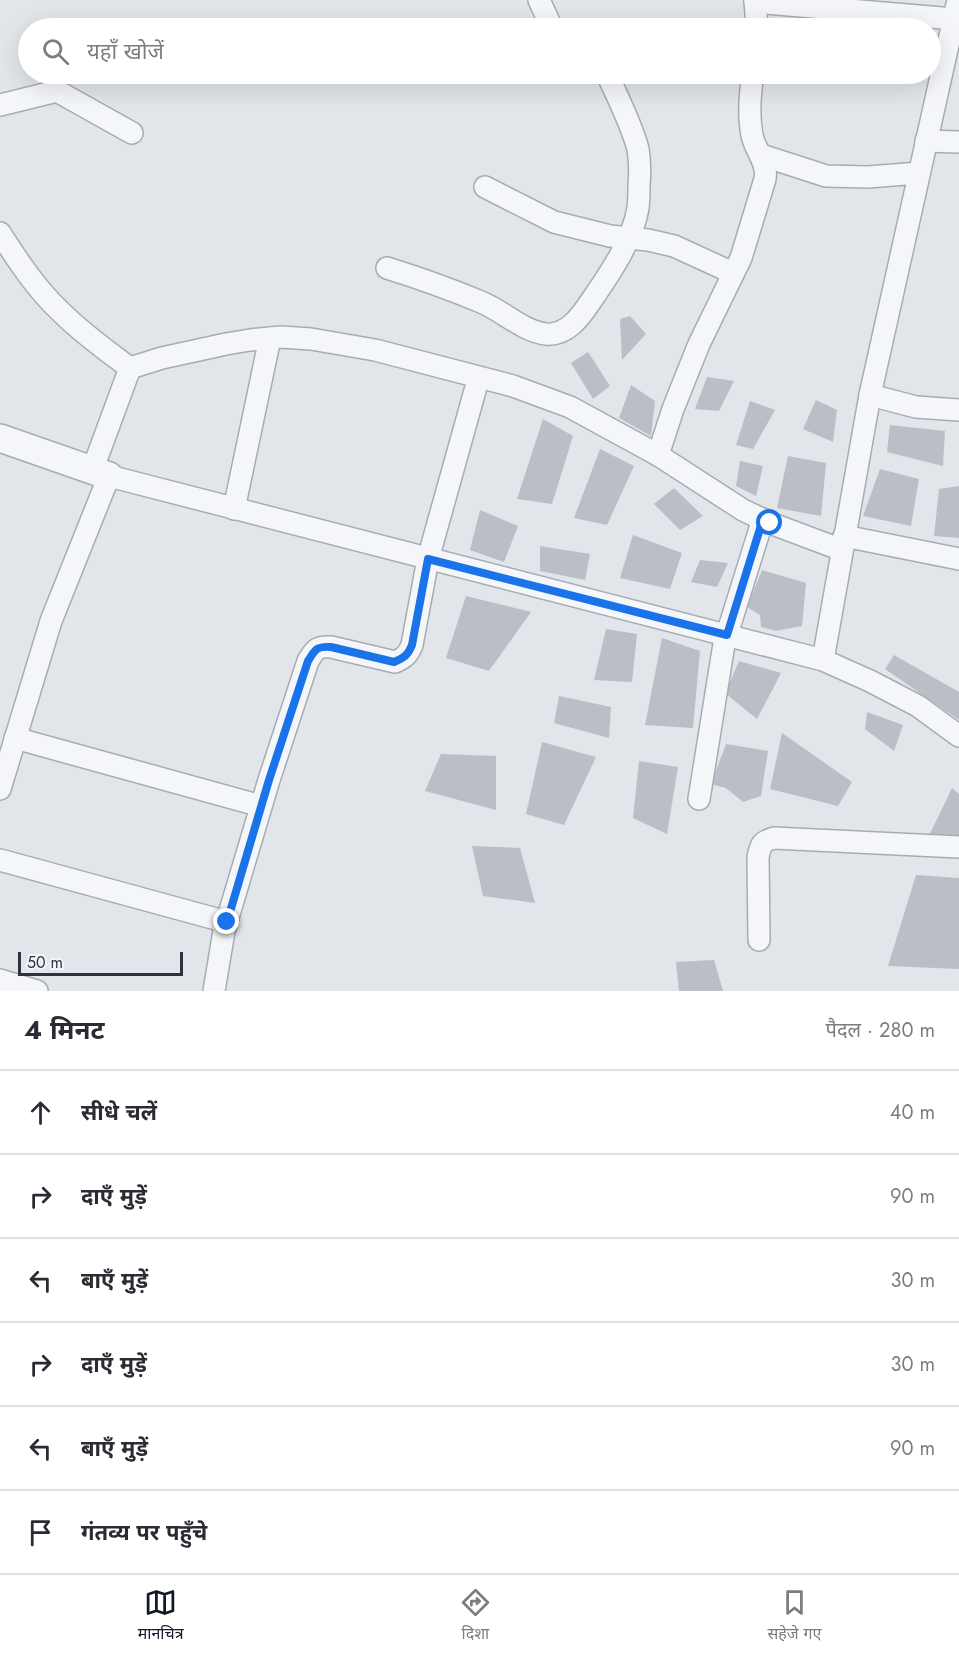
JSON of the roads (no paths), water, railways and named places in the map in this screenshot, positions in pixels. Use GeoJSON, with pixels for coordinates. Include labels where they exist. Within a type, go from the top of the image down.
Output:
{"type":"FeatureCollection","features":[{"type":"Feature","properties":{"kind":"street"},"geometry":{"type":"LineString","coordinates":[[539,0],[547,18]]}},
{"type":"Feature","properties":{"kind":"street"},"geometry":{"type":"LineString","coordinates":[[756,18],[755,1],[956,9],[941,77]]}},
{"type":"Feature","properties":{"kind":"street"},"geometry":{"type":"LineString","coordinates":[[387,268],[437,284],[483,303],[528,328],[547,334],[562,332],[569,328],[585,310],[607,278],[629,237],[638,210],[640,175],[638,151],[611,84]]}},
{"type":"Feature","properties":{"kind":"street"},"geometry":{"type":"LineString","coordinates":[[658,455],[673,409],[699,344],[741,258],[765,179],[765,167],[752,134],[751,84]]}},
{"type":"Feature","properties":{"kind":"street"},"geometry":{"type":"LineString","coordinates":[[823,660],[870,395],[940,84]]}},
{"type":"Feature","properties":{"kind":"street"},"geometry":{"type":"LineString","coordinates":[[0,105],[57,91],[132,132]]}},
{"type":"Feature","properties":{"kind":"street"},"geometry":{"type":"LineString","coordinates":[[927,141],[959,142]]}},
{"type":"Feature","properties":{"kind":"street"},"geometry":{"type":"LineString","coordinates":[[761,155],[826,176],[868,177],[919,173]]}},
{"type":"Feature","properties":{"kind":"street"},"geometry":{"type":"LineString","coordinates":[[485,187],[554,222],[610,236],[629,237],[674,246],[733,273]]}},
{"type":"Feature","properties":{"kind":"street"},"geometry":{"type":"LineString","coordinates":[[0,232],[24,271],[61,312],[130,369]]}},
{"type":"Feature","properties":{"kind":"street"},"geometry":{"type":"LineString","coordinates":[[130,369],[162,358],[226,344],[281,337],[311,339],[375,350],[513,386],[570,407],[658,455],[743,510],[763,519],[843,543],[959,559]]}},
{"type":"Feature","properties":{"kind":"street"},"geometry":{"type":"LineString","coordinates":[[234,509],[270,338]]}},
{"type":"Feature","properties":{"kind":"street"},"geometry":{"type":"LineString","coordinates":[[0,789],[51,621],[100,473],[130,369]]}},
{"type":"Feature","properties":{"kind":"street"},"geometry":{"type":"LineString","coordinates":[[214,991],[227,922],[261,806],[308,661],[316,649],[322,646],[394,662],[408,654],[412,645],[428,559],[476,387]]}},
{"type":"Feature","properties":{"kind":"street"},"geometry":{"type":"LineString","coordinates":[[870,395],[916,407],[959,410]]}},
{"type":"Feature","properties":{"kind":"street"},"geometry":{"type":"LineString","coordinates":[[0,438],[100,473],[823,660],[918,706],[959,736]]}},
{"type":"Feature","properties":{"kind":"street"},"geometry":{"type":"LineString","coordinates":[[699,799],[724,644],[763,519]]}},
{"type":"Feature","properties":{"kind":"street"},"geometry":{"type":"LineString","coordinates":[[15,738],[261,806]]}},
{"type":"Feature","properties":{"kind":"street"},"geometry":{"type":"LineString","coordinates":[[759,940],[758,857],[760,846],[765,841],[774,838],[959,848]]}},
{"type":"Feature","properties":{"kind":"street"},"geometry":{"type":"LineString","coordinates":[[0,860],[227,922]]}},
{"type":"Feature","properties":{"kind":"street"},"geometry":{"type":"LineString","coordinates":[[0,980],[38,991]]}}]}
